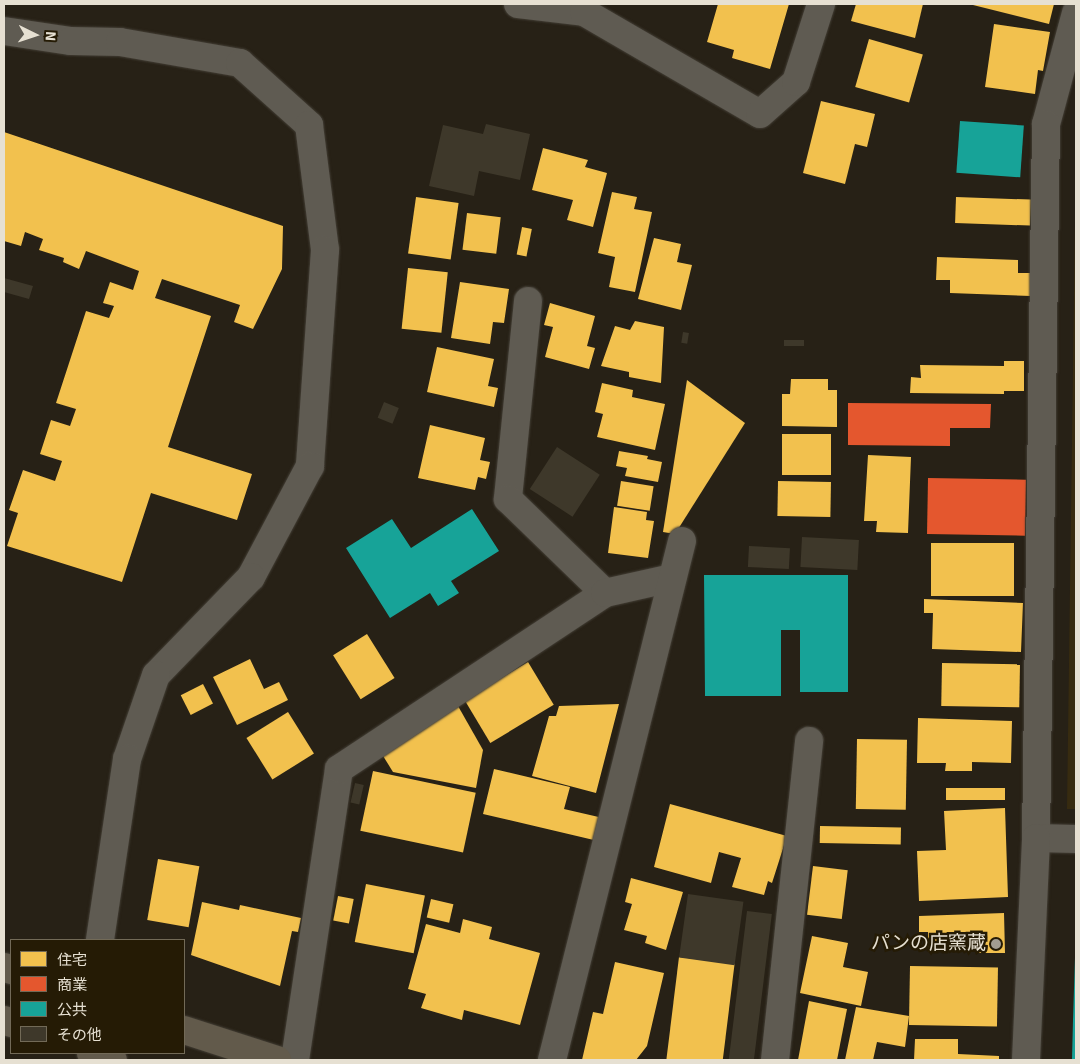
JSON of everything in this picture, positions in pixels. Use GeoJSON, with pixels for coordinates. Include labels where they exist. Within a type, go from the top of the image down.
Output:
{"type":"FeatureCollection","features":[{"type":"Feature","properties":{"kind":"highway"},"geometry":{"type":"LineString","coordinates":[[185,1030],[277,1060]]}},
{"type":"Feature","properties":{"kind":"highway"},"geometry":{"type":"LineString","coordinates":[[94,1054],[113,1060]]}},
{"type":"Feature","properties":{"kind":"street"},"geometry":{"type":"LineString","coordinates":[[518,4],[585,8],[760,114],[796,82],[820,4]]}},
{"type":"Feature","properties":{"kind":"street"},"geometry":{"type":"LineString","coordinates":[[1026,1060],[1036,838],[1046,124],[1076,12]]}},
{"type":"Feature","properties":{"kind":"street"},"geometry":{"type":"LineString","coordinates":[[4,31],[71,41],[120,42],[240,64],[309,125],[325,250],[310,466],[251,577],[156,675],[126,759],[100,939]]}},
{"type":"Feature","properties":{"kind":"street"},"geometry":{"type":"LineString","coordinates":[[528,301],[508,498],[605,593]]}},
{"type":"Feature","properties":{"kind":"street"},"geometry":{"type":"LineString","coordinates":[[552,1060],[682,541]]}},
{"type":"Feature","properties":{"kind":"street"},"geometry":{"type":"LineString","coordinates":[[295,1060],[339,769],[605,593],[672,578]]}},
{"type":"Feature","properties":{"kind":"street"},"geometry":{"type":"LineString","coordinates":[[775,1060],[808,741]]}},
{"type":"Feature","properties":{"kind":"street"},"geometry":{"type":"LineString","coordinates":[[1036,838],[1076,839]]}},
{"type":"Feature","properties":{"kind":"shaded area"},"geometry":{"type":"Polygon","coordinates":[[[1076,147],[1076,809],[1067,809],[1076,147]]]}},
{"type":"Feature","properties":{"kind":"building: 住宅"},"geometry":{"type":"Polygon","coordinates":[[[718,4],[789,4],[770,69],[732,58],[734,50],[707,42],[718,4]]]}},
{"type":"Feature","properties":{"kind":"building: 住宅"},"geometry":{"type":"Polygon","coordinates":[[[856,4],[923,4],[915,38],[851,21],[856,4]]]}},
{"type":"Feature","properties":{"kind":"building: 住宅"},"geometry":{"type":"Polygon","coordinates":[[[969,4],[1054,4],[1049,24],[969,4]]]}},
{"type":"Feature","properties":{"kind":"building: 住宅"},"geometry":{"type":"Polygon","coordinates":[[[994,24],[1050,32],[1043,71],[1038,70],[1035,94],[985,87],[994,24]]]}},
{"type":"Feature","properties":{"kind":"building: 住宅"},"geometry":{"type":"Polygon","coordinates":[[[869,39],[923,54],[909,102],[855,87],[869,39]]]}},
{"type":"Feature","properties":{"kind":"building: 住宅"},"geometry":{"type":"Polygon","coordinates":[[[821,101],[875,114],[867,147],[855,144],[845,184],[803,173],[821,101]]]}},
{"type":"Feature","properties":{"kind":"building: 住宅"},"geometry":{"type":"Polygon","coordinates":[[[4,132],[283,226],[282,269],[253,329],[234,322],[240,305],[162,279],[155,298],[211,316],[168,447],[252,474],[237,520],[151,493],[122,582],[7,546],[18,513],[9,510],[23,470],[55,481],[62,461],[40,454],[51,420],[70,426],[76,409],[56,403],[86,311],[109,318],[114,306],[103,303],[110,282],[133,290],[139,271],[86,251],[79,269],[63,262],[64,258],[39,250],[43,239],[25,232],[21,246],[4,241],[4,132]]]}},
{"type":"Feature","properties":{"kind":"building: 住宅"},"geometry":{"type":"Polygon","coordinates":[[[543,148],[588,160],[585,167],[607,173],[593,227],[567,220],[573,200],[532,190],[543,148]]]}},
{"type":"Feature","properties":{"kind":"building: 住宅"},"geometry":{"type":"Polygon","coordinates":[[[612,192],[637,197],[634,209],[652,212],[635,292],[609,287],[615,257],[598,253],[612,192]]]}},
{"type":"Feature","properties":{"kind":"building: 住宅"},"geometry":{"type":"Polygon","coordinates":[[[416,197],[459,203],[451,259],[408,253],[416,197]]]}},
{"type":"Feature","properties":{"kind":"building: 住宅"},"geometry":{"type":"Polygon","coordinates":[[[956,197],[1031,200],[1030,226],[955,223],[956,197]]]}},
{"type":"Feature","properties":{"kind":"building: 住宅"},"geometry":{"type":"Polygon","coordinates":[[[467,213],[501,217],[496,254],[462,250],[467,213]]]}},
{"type":"Feature","properties":{"kind":"building: 住宅"},"geometry":{"type":"Polygon","coordinates":[[[522,227],[532,229],[526,256],[517,254],[522,227]]]}},
{"type":"Feature","properties":{"kind":"building: 住宅"},"geometry":{"type":"Polygon","coordinates":[[[654,238],[681,244],[677,262],[692,265],[681,310],[638,299],[654,238]]]}},
{"type":"Feature","properties":{"kind":"building: 住宅"},"geometry":{"type":"Polygon","coordinates":[[[937,257],[1018,260],[1018,273],[1031,273],[1031,296],[950,293],[950,280],[936,280],[937,257]]]}},
{"type":"Feature","properties":{"kind":"building: 住宅"},"geometry":{"type":"Polygon","coordinates":[[[408,268],[448,272],[441,333],[402,329],[408,268]]]}},
{"type":"Feature","properties":{"kind":"building: 住宅"},"geometry":{"type":"Polygon","coordinates":[[[460,282],[509,289],[504,323],[493,322],[490,344],[451,338],[460,282]]]}},
{"type":"Feature","properties":{"kind":"building: 住宅"},"geometry":{"type":"Polygon","coordinates":[[[550,303],[595,316],[587,346],[595,348],[589,369],[545,357],[553,327],[544,325],[550,303]]]}},
{"type":"Feature","properties":{"kind":"building: 住宅"},"geometry":{"type":"Polygon","coordinates":[[[635,321],[664,327],[661,383],[629,377],[629,372],[601,366],[615,326],[630,330],[635,321]]]}},
{"type":"Feature","properties":{"kind":"building: 住宅"},"geometry":{"type":"Polygon","coordinates":[[[437,347],[494,359],[488,386],[498,388],[494,407],[427,392],[437,347]]]}},
{"type":"Feature","properties":{"kind":"building: 住宅"},"geometry":{"type":"Polygon","coordinates":[[[1004,361],[1024,361],[1024,391],[1004,391],[1004,394],[910,393],[911,377],[921,378],[920,365],[1004,366],[1004,361]]]}},
{"type":"Feature","properties":{"kind":"building: 住宅"},"geometry":{"type":"Polygon","coordinates":[[[791,379],[828,379],[828,390],[837,390],[837,427],[782,426],[782,394],[790,394],[791,379]]]}},
{"type":"Feature","properties":{"kind":"building: 住宅"},"geometry":{"type":"Polygon","coordinates":[[[687,380],[745,423],[675,534],[663,532],[687,380]]]}},
{"type":"Feature","properties":{"kind":"building: 住宅"},"geometry":{"type":"Polygon","coordinates":[[[602,383],[633,390],[632,397],[665,404],[655,450],[597,437],[603,414],[595,412],[602,383]]]}},
{"type":"Feature","properties":{"kind":"building: 住宅"},"geometry":{"type":"Polygon","coordinates":[[[430,425],[485,438],[480,460],[490,462],[486,479],[478,477],[475,490],[418,478],[430,425]]]}},
{"type":"Feature","properties":{"kind":"building: 住宅"},"geometry":{"type":"Polygon","coordinates":[[[782,434],[831,434],[831,475],[782,475],[782,434]]]}},
{"type":"Feature","properties":{"kind":"building: 住宅"},"geometry":{"type":"Polygon","coordinates":[[[619,451],[648,456],[647,459],[662,462],[658,482],[625,476],[627,468],[616,466],[619,451]]]}},
{"type":"Feature","properties":{"kind":"building: 住宅"},"geometry":{"type":"Polygon","coordinates":[[[868,455],[911,457],[908,533],[876,532],[877,521],[864,521],[868,455]]]}},
{"type":"Feature","properties":{"kind":"building: 住宅"},"geometry":{"type":"Polygon","coordinates":[[[621,481],[654,486],[650,511],[617,506],[621,481]]]}},
{"type":"Feature","properties":{"kind":"building: 住宅"},"geometry":{"type":"Polygon","coordinates":[[[778,481],[831,482],[830,517],[777,516],[778,481]]]}},
{"type":"Feature","properties":{"kind":"building: 住宅"},"geometry":{"type":"Polygon","coordinates":[[[614,507],[647,512],[646,520],[654,521],[648,558],[608,553],[614,507]]]}},
{"type":"Feature","properties":{"kind":"building: 住宅"},"geometry":{"type":"Polygon","coordinates":[[[931,543],[1014,543],[1014,596],[931,596],[931,543]]]}},
{"type":"Feature","properties":{"kind":"building: 住宅"},"geometry":{"type":"Polygon","coordinates":[[[924,599],[1023,603],[1021,652],[932,649],[933,613],[924,613],[924,599]]]}},
{"type":"Feature","properties":{"kind":"building: 住宅"},"geometry":{"type":"Polygon","coordinates":[[[367,634],[395,678],[361,699],[333,655],[367,634]]]}},
{"type":"Feature","properties":{"kind":"building: 住宅"},"geometry":{"type":"Polygon","coordinates":[[[250,659],[264,689],[279,682],[288,700],[237,725],[213,677],[250,659]]]}},
{"type":"Feature","properties":{"kind":"building: 住宅"},"geometry":{"type":"Polygon","coordinates":[[[528,662],[554,705],[490,743],[465,700],[528,662]]]}},
{"type":"Feature","properties":{"kind":"building: 住宅"},"geometry":{"type":"Polygon","coordinates":[[[942,663],[1020,664],[1019,707],[941,706],[942,663]]]}},
{"type":"Feature","properties":{"kind":"building: 住宅"},"geometry":{"type":"Polygon","coordinates":[[[203,684],[213,704],[191,715],[181,695],[203,684]]]}},
{"type":"Feature","properties":{"kind":"building: 住宅"},"geometry":{"type":"Polygon","coordinates":[[[619,704],[596,793],[532,776],[549,716],[556,716],[559,706],[619,704]]]}},
{"type":"Feature","properties":{"kind":"building: 住宅"},"geometry":{"type":"Polygon","coordinates":[[[458,706],[483,750],[476,788],[393,772],[380,751],[458,706]]]}},
{"type":"Feature","properties":{"kind":"building: 住宅"},"geometry":{"type":"Polygon","coordinates":[[[288,712],[314,754],[272,780],[246,738],[288,712]]]}},
{"type":"Feature","properties":{"kind":"building: 住宅"},"geometry":{"type":"Polygon","coordinates":[[[918,718],[1012,721],[1011,763],[972,762],[972,771],[945,771],[946,763],[917,763],[918,718]]]}},
{"type":"Feature","properties":{"kind":"building: 住宅"},"geometry":{"type":"Polygon","coordinates":[[[857,739],[907,740],[906,810],[856,809],[857,739]]]}},
{"type":"Feature","properties":{"kind":"building: 住宅"},"geometry":{"type":"Polygon","coordinates":[[[494,769],[570,787],[564,809],[603,818],[598,841],[483,814],[494,769]]]}},
{"type":"Feature","properties":{"kind":"building: 住宅"},"geometry":{"type":"Polygon","coordinates":[[[373,771],[476,793],[463,852],[360,831],[373,771]]]}},
{"type":"Feature","properties":{"kind":"building: 住宅"},"geometry":{"type":"Polygon","coordinates":[[[946,788],[1005,788],[1005,800],[946,800],[946,788]]]}},
{"type":"Feature","properties":{"kind":"building: 住宅"},"geometry":{"type":"Polygon","coordinates":[[[670,804],[787,836],[772,883],[768,881],[764,895],[732,887],[741,858],[719,852],[711,883],[654,867],[670,804]]]}},
{"type":"Feature","properties":{"kind":"building: 住宅"},"geometry":{"type":"Polygon","coordinates":[[[1005,808],[1008,897],[919,901],[917,851],[946,850],[944,811],[1005,808]]]}},
{"type":"Feature","properties":{"kind":"building: 住宅"},"geometry":{"type":"Polygon","coordinates":[[[820,826],[901,827],[901,844],[820,843],[820,826]]]}},
{"type":"Feature","properties":{"kind":"building: 住宅"},"geometry":{"type":"Polygon","coordinates":[[[158,859],[199,866],[189,927],[147,920],[158,859]]]}},
{"type":"Feature","properties":{"kind":"building: 住宅"},"geometry":{"type":"Polygon","coordinates":[[[813,866],[848,870],[842,919],[807,915],[813,866]]]}},
{"type":"Feature","properties":{"kind":"building: 住宅"},"geometry":{"type":"Polygon","coordinates":[[[631,878],[683,892],[666,950],[645,943],[647,936],[624,930],[632,904],[625,902],[631,878]]]}},
{"type":"Feature","properties":{"kind":"building: 住宅"},"geometry":{"type":"Polygon","coordinates":[[[366,884],[425,895],[414,953],[355,942],[366,884]]]}},
{"type":"Feature","properties":{"kind":"building: 住宅"},"geometry":{"type":"Polygon","coordinates":[[[338,896],[354,899],[349,924],[333,921],[338,896]]]}},
{"type":"Feature","properties":{"kind":"building: 住宅"},"geometry":{"type":"Polygon","coordinates":[[[431,899],[453,904],[449,923],[427,918],[431,899]]]}},
{"type":"Feature","properties":{"kind":"building: 住宅"},"geometry":{"type":"Polygon","coordinates":[[[202,902],[239,910],[240,905],[301,918],[298,932],[292,931],[280,986],[191,955],[202,902]]]}},
{"type":"Feature","properties":{"kind":"building: 住宅"},"geometry":{"type":"Polygon","coordinates":[[[1004,913],[1005,953],[977,953],[977,938],[947,939],[947,952],[928,952],[928,932],[919,932],[919,916],[1004,913]]]}},
{"type":"Feature","properties":{"kind":"building: 住宅"},"geometry":{"type":"Polygon","coordinates":[[[463,919],[492,927],[489,939],[540,953],[520,1025],[464,1010],[462,1020],[421,1008],[426,994],[408,989],[426,924],[460,933],[463,919]]]}},
{"type":"Feature","properties":{"kind":"building: 住宅"},"geometry":{"type":"Polygon","coordinates":[[[812,936],[848,943],[843,967],[868,972],[861,1006],[800,993],[812,936]]]}},
{"type":"Feature","properties":{"kind":"building: 住宅"},"geometry":{"type":"Polygon","coordinates":[[[679,957],[735,964],[723,1060],[666,1060],[679,957]]]}},
{"type":"Feature","properties":{"kind":"building: 住宅"},"geometry":{"type":"Polygon","coordinates":[[[615,962],[664,973],[647,1046],[636,1060],[582,1060],[593,1012],[603,1014],[615,962]]]}},
{"type":"Feature","properties":{"kind":"building: 住宅"},"geometry":{"type":"Polygon","coordinates":[[[910,966],[998,968],[997,1027],[909,1025],[910,966]]]}},
{"type":"Feature","properties":{"kind":"building: 住宅"},"geometry":{"type":"Polygon","coordinates":[[[809,1001],[847,1009],[837,1060],[798,1060],[809,1001]]]}},
{"type":"Feature","properties":{"kind":"building: 住宅"},"geometry":{"type":"Polygon","coordinates":[[[856,1007],[909,1016],[905,1047],[877,1042],[873,1060],[845,1060],[856,1007]]]}},
{"type":"Feature","properties":{"kind":"building: 住宅"},"geometry":{"type":"Polygon","coordinates":[[[915,1039],[958,1039],[958,1054],[999,1056],[999,1060],[914,1060],[915,1039]]]}},
{"type":"Feature","properties":{"kind":"building: 商業"},"geometry":{"type":"Polygon","coordinates":[[[848,403],[991,404],[990,428],[950,428],[950,446],[848,445],[848,403]]]}},
{"type":"Feature","properties":{"kind":"building: 商業"},"geometry":{"type":"Polygon","coordinates":[[[928,478],[1026,480],[1025,536],[927,534],[928,478]]]}},
{"type":"Feature","properties":{"kind":"building: 公共"},"geometry":{"type":"Polygon","coordinates":[[[960,121],[1024,125],[1020,177],[956,173],[960,121]]]}},
{"type":"Feature","properties":{"kind":"building: 公共"},"geometry":{"type":"Polygon","coordinates":[[[472,509],[499,551],[451,581],[459,593],[438,606],[430,593],[390,618],[346,548],[392,519],[411,548],[472,509]]]}},
{"type":"Feature","properties":{"kind":"building: 公共"},"geometry":{"type":"Polygon","coordinates":[[[704,575],[848,575],[848,692],[800,692],[800,630],[781,630],[781,696],[705,696],[704,575]]]}},
{"type":"Feature","properties":{"kind":"building: 公共"},"geometry":{"type":"Polygon","coordinates":[[[1075,958],[1076,1060],[1072,1060],[1073,1020],[1075,958]]]}},
{"type":"Feature","properties":{"kind":"building: その他"},"geometry":{"type":"Polygon","coordinates":[[[486,124],[530,134],[520,180],[479,171],[474,196],[429,186],[443,125],[483,134],[486,124]]]}},
{"type":"Feature","properties":{"kind":"building: その他"},"geometry":{"type":"Polygon","coordinates":[[[4,278],[33,286],[29,299],[4,292],[4,278]]]}},
{"type":"Feature","properties":{"kind":"building: その他"},"geometry":{"type":"Polygon","coordinates":[[[683,332],[689,333],[687,344],[681,343],[683,332]]]}},
{"type":"Feature","properties":{"kind":"building: その他"},"geometry":{"type":"Polygon","coordinates":[[[784,340],[804,340],[804,346],[784,346],[784,340]]]}},
{"type":"Feature","properties":{"kind":"building: その他"},"geometry":{"type":"Polygon","coordinates":[[[384,402],[399,408],[392,424],[378,418],[384,402]]]}},
{"type":"Feature","properties":{"kind":"building: その他"},"geometry":{"type":"Polygon","coordinates":[[[557,447],[600,475],[573,517],[530,489],[557,447]]]}},
{"type":"Feature","properties":{"kind":"building: その他"},"geometry":{"type":"Polygon","coordinates":[[[802,537],[859,540],[857,570],[800,567],[802,537]]]}},
{"type":"Feature","properties":{"kind":"building: その他"},"geometry":{"type":"Polygon","coordinates":[[[749,546],[790,548],[789,569],[748,567],[749,546]]]}},
{"type":"Feature","properties":{"kind":"building: その他"},"geometry":{"type":"Polygon","coordinates":[[[355,783],[364,785],[359,805],[351,802],[355,783]]]}},
{"type":"Feature","properties":{"kind":"building: その他"},"geometry":{"type":"Polygon","coordinates":[[[688,894],[743,902],[735,965],[679,957],[688,894]]]}},
{"type":"Feature","properties":{"kind":"building: その他"},"geometry":{"type":"Polygon","coordinates":[[[747,911],[772,914],[754,1060],[729,1060],[747,911]]]}},
{"type":"Feature","properties":{"kind":"place","name":"パンの店窯蔵"},"geometry":{"type":"Point","coordinates":[996,944]}}]}
